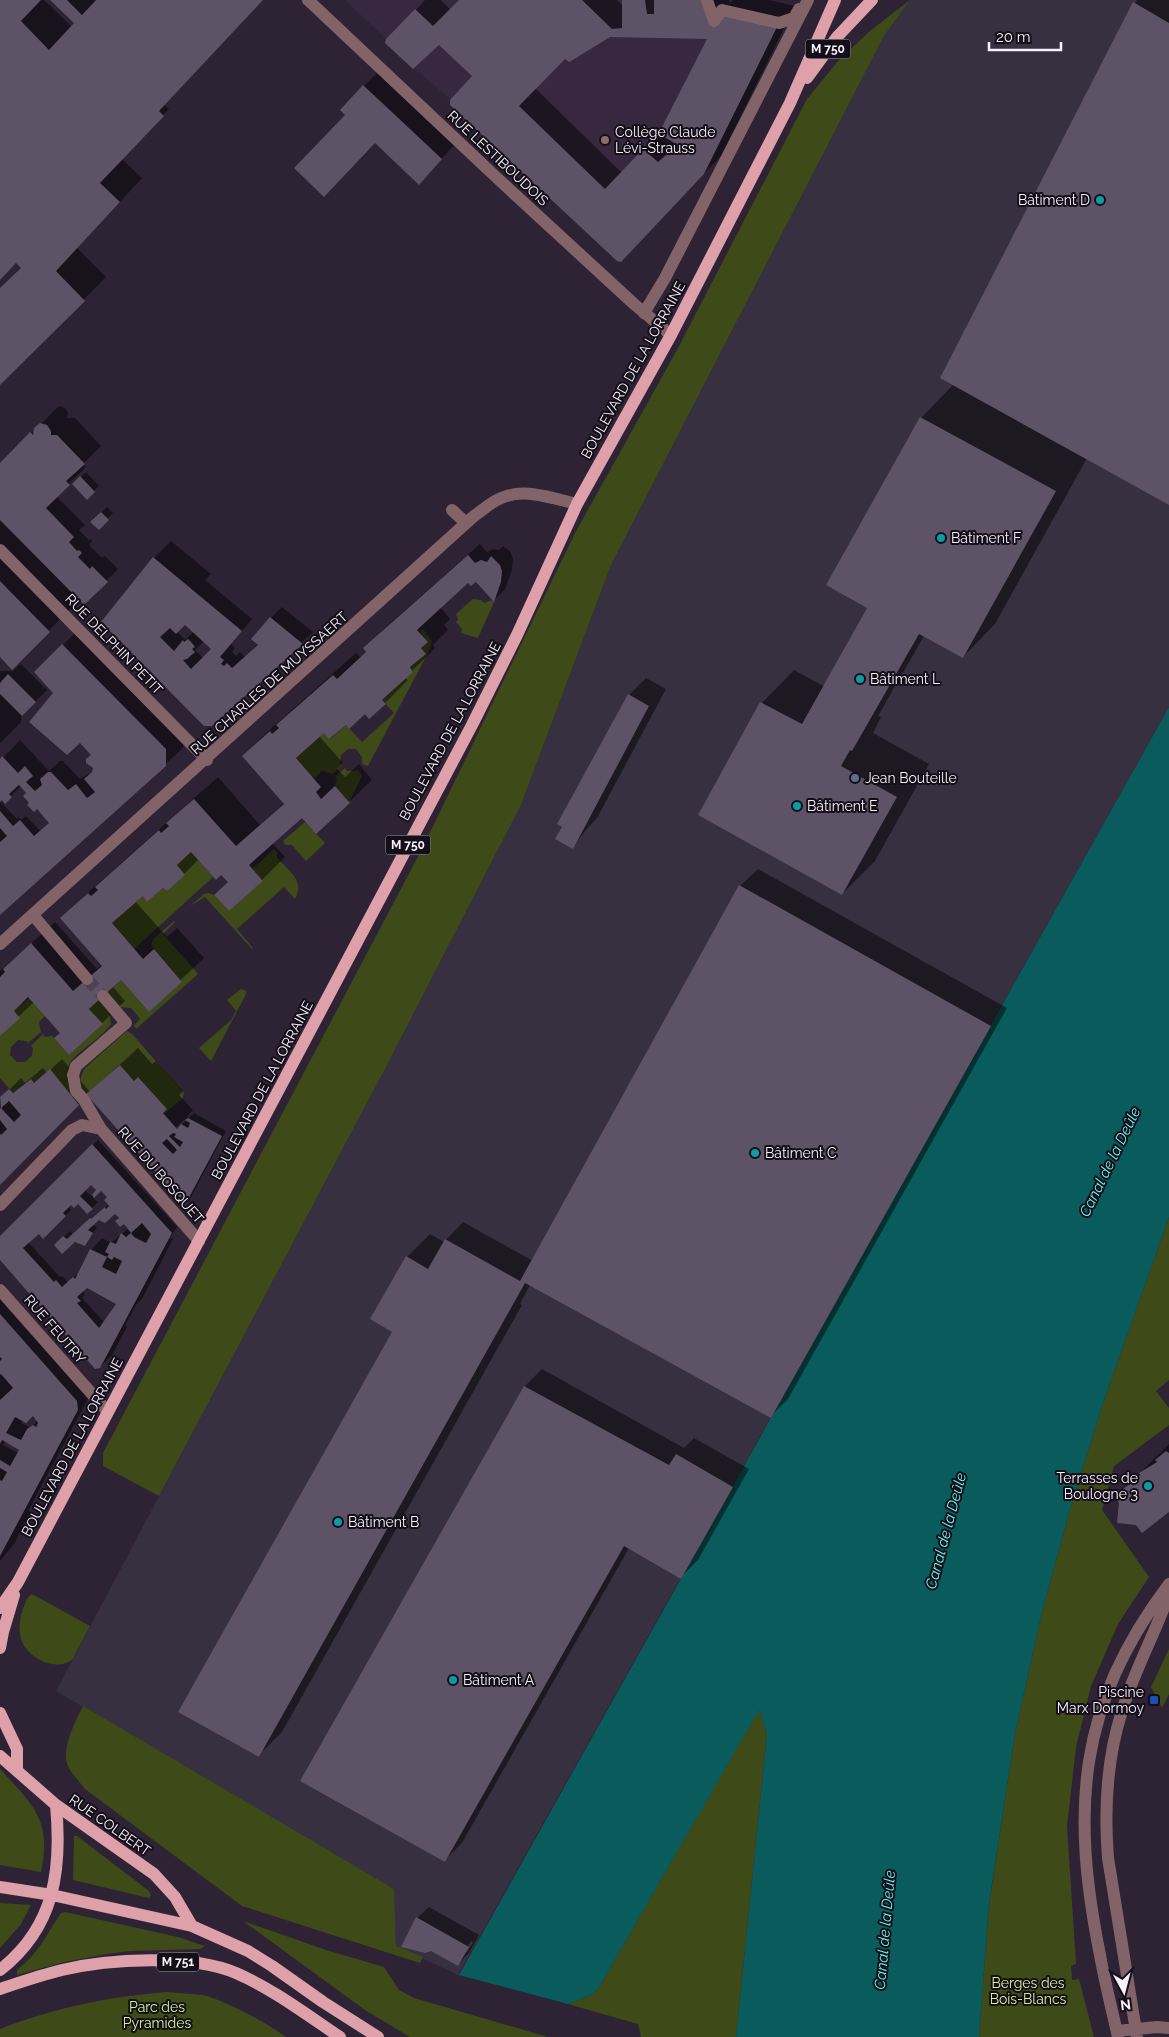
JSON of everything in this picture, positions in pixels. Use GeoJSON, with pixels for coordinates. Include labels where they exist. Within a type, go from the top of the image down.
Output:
{"type":"FeatureCollection","features":[{"type":"Feature","properties":{"kind":"main road","name":"BOULEVARD DE LA LORRAINE"},"geometry":{"type":"LineString","coordinates":[[0,1608],[18,1582],[472,725],[517,635],[578,504],[671,335],[790,103],[835,0]]}},
{"type":"Feature","properties":{"kind":"main road","name":"BOULEVARD DE LA LORRAINE"},"geometry":{"type":"LineString","coordinates":[[790,103],[838,37],[872,0]]}},
{"type":"Feature","properties":{"kind":"main road","name":"BOULEVARD DE LA LORRAINE"},"geometry":{"type":"LineString","coordinates":[[0,1648],[2,1632],[18,1582]]}},
{"type":"Feature","properties":{"kind":"main road"},"geometry":{"type":"LineString","coordinates":[[0,1713],[17,1748],[17,1771]]}},
{"type":"Feature","properties":{"kind":"main road","name":"RUE COLBERT"},"geometry":{"type":"LineString","coordinates":[[0,1756],[56,1805],[154,1874],[175,1897],[192,1926]]}},
{"type":"Feature","properties":{"kind":"main road"},"geometry":{"type":"LineString","coordinates":[[0,1970],[8,1964],[33,1934],[52,1895],[58,1858],[59,1835],[56,1805]]}},
{"type":"Feature","properties":{"kind":"main road"},"geometry":{"type":"LineString","coordinates":[[0,1887],[52,1895],[192,1926],[264,1961],[378,2037]]}},
{"type":"Feature","properties":{"kind":"main road","name":"M 751"},"geometry":{"type":"LineString","coordinates":[[0,1989],[63,1970],[87,1966],[144,1961],[194,1963],[236,1972],[271,1992],[340,2037]]}},
{"type":"Feature","properties":{"kind":"street","name":"RUE LESTIBOUDOIS"},"geometry":{"type":"LineString","coordinates":[[308,0],[503,184],[644,313],[671,335]]}},
{"type":"Feature","properties":{"kind":"street"},"geometry":{"type":"LineString","coordinates":[[707,0],[714,22],[722,10],[779,23],[794,18],[804,0]]}},
{"type":"Feature","properties":{"kind":"street","name":"BOULEVARD DE LA LORRAINE"},"geometry":{"type":"LineString","coordinates":[[644,313],[665,278],[808,0]]}},
{"type":"Feature","properties":{"kind":"street","name":"RUE CHARLES DE MUYSSAERT"},"geometry":{"type":"LineString","coordinates":[[0,944],[207,760],[466,523],[503,497],[514,494],[544,497],[578,504]]}},
{"type":"Feature","properties":{"kind":"street"},"geometry":{"type":"LineString","coordinates":[[452,510],[466,523]]}},
{"type":"Feature","properties":{"kind":"street","name":"RUE DELPHIN PETIT"},"geometry":{"type":"LineString","coordinates":[[0,550],[207,760]]}},
{"type":"Feature","properties":{"kind":"street"},"geometry":{"type":"LineString","coordinates":[[33,915],[87,979]]}},
{"type":"Feature","properties":{"kind":"street","name":"RUE DU BOSQUET"},"geometry":{"type":"LineString","coordinates":[[103,996],[126,1023],[76,1066],[74,1075],[76,1091],[84,1100],[101,1129],[199,1241]]}},
{"type":"Feature","properties":{"kind":"street"},"geometry":{"type":"LineString","coordinates":[[0,1205],[72,1130],[82,1125],[101,1129]]}},
{"type":"Feature","properties":{"kind":"street","name":"RUE FEUTRY"},"geometry":{"type":"LineString","coordinates":[[0,1290],[107,1411]]}},
{"type":"Feature","properties":{"kind":"street"},"geometry":{"type":"LineString","coordinates":[[1169,1584],[1146,1615],[1111,1681],[1101,1708],[1084,1791],[1086,1852],[1092,1911],[1117,2034],[1169,2028]]}},
{"type":"Feature","properties":{"kind":"street"},"geometry":{"type":"LineString","coordinates":[[1136,2033],[1108,1858],[1106,1836],[1107,1784],[1114,1736],[1122,1709],[1169,1594]]}},
{"type":"Feature","properties":{"kind":"shaded area","name":"Collège Claude Lévi-Strauss"},"geometry":{"type":"Polygon","coordinates":[[[345,0],[707,0],[714,21],[779,23],[704,174],[621,262],[617,261],[450,105],[450,99],[385,43],[386,39],[345,0]]]}},
{"type":"Feature","properties":{"kind":"shaded area"},"geometry":{"type":"Polygon","coordinates":[[[910,0],[1169,0],[1169,707],[458,1975],[396,1946],[394,1889],[56,1691],[386,1067],[521,805],[611,565],[884,36],[910,0]]]}},
{"type":"Feature","properties":{"kind":"green space"},"geometry":{"type":"Polygon","coordinates":[[[910,0],[884,36],[611,565],[521,805],[386,1067],[159,1496],[103,1466],[103,1453],[422,849],[575,533],[677,350],[807,99],[839,60],[870,31],[910,0]]]}},
{"type":"Feature","properties":{"kind":"green space"},"geometry":{"type":"Polygon","coordinates":[[[473,599],[481,600],[484,603],[492,600],[494,602],[478,638],[461,633],[462,629],[456,622],[458,620],[456,614],[473,599]]]}},
{"type":"Feature","properties":{"kind":"green space"},"geometry":{"type":"Polygon","coordinates":[[[423,629],[432,641],[430,649],[368,766],[362,764],[362,757],[356,749],[348,749],[341,755],[340,763],[342,765],[333,774],[322,771],[314,779],[296,758],[324,733],[330,739],[346,725],[362,742],[394,713],[382,700],[413,672],[410,667],[426,654],[421,648],[428,642],[420,632],[423,629]]]}},
{"type":"Feature","properties":{"kind":"green space"},"geometry":{"type":"Polygon","coordinates":[[[345,768],[347,771],[355,771],[357,769],[362,776],[350,803],[335,786],[337,780],[335,777],[345,768]]]}},
{"type":"Feature","properties":{"kind":"green space"},"geometry":{"type":"Polygon","coordinates":[[[305,822],[325,843],[306,861],[292,845],[285,845],[283,841],[305,822]]]}},
{"type":"Feature","properties":{"kind":"green space"},"geometry":{"type":"Polygon","coordinates":[[[274,849],[277,852],[277,858],[297,881],[298,892],[295,899],[284,887],[237,929],[252,949],[205,897],[190,906],[204,894],[209,893],[214,895],[229,911],[263,881],[252,869],[274,849]]]}},
{"type":"Feature","properties":{"kind":"green space"},"geometry":{"type":"Polygon","coordinates":[[[191,852],[213,877],[134,949],[112,923],[143,896],[148,901],[163,888],[167,891],[177,865],[191,852]]]}},
{"type":"Feature","properties":{"kind":"green space"},"geometry":{"type":"Polygon","coordinates":[[[174,921],[163,934],[198,974],[136,1029],[134,1025],[140,1019],[131,1008],[120,1007],[107,993],[121,980],[149,1012],[182,982],[151,945],[153,939],[174,921]]]}},
{"type":"Feature","properties":{"kind":"green space"},"geometry":{"type":"Polygon","coordinates":[[[241,989],[246,991],[246,994],[211,1061],[199,1048],[231,1020],[236,1011],[227,1000],[241,989]]]}},
{"type":"Feature","properties":{"kind":"green space"},"geometry":{"type":"Polygon","coordinates":[[[29,998],[45,1016],[39,1022],[41,1032],[28,1043],[18,1040],[11,1047],[10,1055],[17,1062],[25,1062],[32,1056],[33,1048],[31,1046],[43,1034],[45,1037],[52,1036],[69,1055],[103,1024],[89,1009],[99,1000],[109,1011],[111,1024],[81,1051],[68,1066],[67,1076],[70,1089],[79,1105],[50,1070],[34,1083],[30,1079],[13,1093],[0,1078],[0,1036],[14,1011],[29,998]]]}},
{"type":"Feature","properties":{"kind":"green space"},"geometry":{"type":"Polygon","coordinates":[[[127,1031],[132,1034],[184,1093],[183,1098],[164,1114],[167,1109],[138,1077],[134,1081],[120,1065],[86,1094],[82,1088],[81,1078],[85,1068],[127,1031]]]}},
{"type":"Feature","properties":{"kind":"green space","name":"Berges des Bois-Blancs"},"geometry":{"type":"Polygon","coordinates":[[[1169,1217],[1169,1380],[1156,1391],[1169,1408],[1169,1425],[1114,1466],[1102,1510],[1149,1577],[1118,1624],[1091,1686],[1076,1747],[1067,1826],[1076,1964],[1071,1966],[1072,1980],[1079,1979],[1094,2037],[979,2037],[989,1905],[1015,1734],[1042,1612],[1070,1509],[1102,1406],[1169,1217]]]}},
{"type":"Feature","properties":{"kind":"green space"},"geometry":{"type":"Polygon","coordinates":[[[32,1594],[90,1626],[72,1660],[60,1664],[47,1663],[35,1657],[22,1643],[20,1621],[22,1611],[26,1601],[32,1594]]]}},
{"type":"Feature","properties":{"kind":"green space"},"geometry":{"type":"Polygon","coordinates":[[[1169,1649],[1169,1694],[1162,1708],[1151,1687],[1169,1649]]]}},
{"type":"Feature","properties":{"kind":"green space"},"geometry":{"type":"Polygon","coordinates":[[[83,1706],[394,1889],[396,1946],[423,1957],[420,1963],[242,1906],[85,1789],[70,1769],[66,1757],[70,1734],[83,1706]]]}},
{"type":"Feature","properties":{"kind":"green space"},"geometry":{"type":"Polygon","coordinates":[[[759,1709],[767,1734],[736,2037],[641,2037],[638,2024],[568,2004],[589,1996],[598,1989],[759,1709]]]}},
{"type":"Feature","properties":{"kind":"green space"},"geometry":{"type":"Polygon","coordinates":[[[0,1769],[22,1793],[42,1826],[44,1854],[41,1872],[0,1865],[0,1769]]]}},
{"type":"Feature","properties":{"kind":"green space"},"geometry":{"type":"Polygon","coordinates":[[[74,1836],[77,1836],[149,1891],[151,1896],[149,1898],[73,1880],[74,1836]]]}},
{"type":"Feature","properties":{"kind":"green space"},"geometry":{"type":"Polygon","coordinates":[[[0,1903],[31,1905],[21,1924],[0,1948],[0,1903]]]}},
{"type":"Feature","properties":{"kind":"green space"},"geometry":{"type":"Polygon","coordinates":[[[65,1912],[178,1937],[205,1946],[200,1949],[130,1951],[107,1954],[64,1962],[17,1975],[17,1970],[36,1950],[61,1913],[65,1912]]]}},
{"type":"Feature","properties":{"kind":"green space"},"geometry":{"type":"Polygon","coordinates":[[[243,1921],[326,1950],[384,1967],[399,1990],[414,1998],[548,2037],[410,2037],[365,2010],[243,1921]]]}},
{"type":"Feature","properties":{"kind":"green space","name":"Parc des Pyramides"},"geometry":{"type":"Polygon","coordinates":[[[168,1992],[207,1996],[248,2014],[286,2037],[0,2037],[0,2029],[62,2009],[103,2000],[168,1992]]]}},
{"type":"Feature","properties":{"kind":"water","name":"Canal de la Deûle"},"geometry":{"type":"Polygon","coordinates":[[[1169,707],[1169,1217],[1102,1406],[1070,1509],[1042,1612],[1015,1734],[989,1904],[979,2037],[736,2037],[767,1734],[759,1710],[598,1989],[589,1996],[568,2004],[459,1975],[1169,707]]]}},
{"type":"Feature","properties":{"kind":"building"},"geometry":{"type":"Polygon","coordinates":[[[0,0],[41,0],[21,21],[49,50],[74,23],[50,0],[67,0],[82,15],[96,0],[263,0],[159,111],[164,116],[100,183],[120,202],[56,271],[85,301],[0,385],[0,288],[21,268],[16,263],[0,280],[0,0]]]}},
{"type":"Feature","properties":{"kind":"building","name":"Collège Claude Lévi-Strauss"},"geometry":{"type":"Polygon","coordinates":[[[459,0],[582,0],[612,29],[622,28],[622,0],[645,0],[647,14],[654,14],[654,0],[707,0],[720,11],[779,23],[704,174],[621,262],[617,261],[450,105],[450,100],[472,76],[439,45],[413,69],[385,43],[386,39],[415,9],[433,26],[459,0]],[[610,37],[569,62],[565,59],[519,106],[605,189],[643,149],[658,162],[678,145],[661,135],[660,131],[707,39],[610,37]]]}},
{"type":"Feature","properties":{"kind":"building","name":"Bâtiment D"},"geometry":{"type":"Polygon","coordinates":[[[1133,2],[1169,23],[1169,505],[940,378],[1133,2]]]}},
{"type":"Feature","properties":{"kind":"building"},"geometry":{"type":"Polygon","coordinates":[[[363,85],[442,159],[419,185],[375,143],[324,197],[294,168],[345,115],[340,110],[363,85]]]}},
{"type":"Feature","properties":{"kind":"building"},"geometry":{"type":"Polygon","coordinates":[[[920,417],[1056,491],[963,658],[919,634],[852,751],[850,750],[841,766],[897,797],[842,895],[698,815],[760,702],[802,724],[867,608],[826,585],[920,417]]]}},
{"type":"Feature","properties":{"kind":"building"},"geometry":{"type":"Polygon","coordinates":[[[40,423],[47,425],[51,435],[57,435],[85,464],[66,481],[70,485],[46,508],[74,537],[69,542],[77,551],[79,550],[82,553],[78,557],[90,569],[92,566],[108,582],[84,605],[0,520],[0,463],[30,432],[33,435],[34,428],[40,423]]]}},
{"type":"Feature","properties":{"kind":"building"},"geometry":{"type":"Polygon","coordinates":[[[80,476],[95,492],[87,500],[72,484],[80,476]]]}},
{"type":"Feature","properties":{"kind":"building"},"geometry":{"type":"Polygon","coordinates":[[[101,512],[109,520],[99,530],[90,522],[101,512]]]}},
{"type":"Feature","properties":{"kind":"building"},"geometry":{"type":"Polygon","coordinates":[[[468,555],[475,563],[481,560],[487,562],[491,556],[500,565],[502,571],[501,582],[494,602],[476,582],[471,586],[468,583],[417,630],[428,642],[421,648],[426,654],[410,667],[413,672],[382,700],[386,704],[369,719],[365,714],[349,729],[346,725],[329,739],[324,733],[296,758],[321,787],[316,792],[321,799],[335,786],[350,803],[316,834],[302,818],[249,865],[263,881],[229,911],[214,895],[228,882],[221,875],[216,880],[191,852],[177,865],[185,875],[167,891],[163,888],[147,902],[143,896],[112,923],[143,959],[154,949],[182,982],[149,1012],[121,980],[89,1009],[103,1024],[69,1055],[54,1038],[60,1033],[28,997],[14,1011],[20,1018],[0,1036],[0,977],[5,972],[3,969],[31,943],[73,991],[102,966],[60,918],[88,893],[91,896],[98,890],[95,887],[159,830],[161,833],[169,826],[166,823],[194,799],[236,846],[284,804],[242,756],[270,731],[272,734],[279,728],[276,725],[333,675],[337,679],[366,652],[363,648],[468,555]]]}},
{"type":"Feature","properties":{"kind":"building"},"geometry":{"type":"Polygon","coordinates":[[[153,557],[242,631],[220,657],[224,660],[221,664],[224,666],[227,663],[232,668],[258,645],[251,639],[270,617],[303,644],[212,726],[204,726],[101,622],[153,557]],[[185,625],[176,634],[170,628],[160,637],[174,651],[183,640],[184,642],[188,639],[192,643],[195,647],[192,649],[195,652],[183,660],[191,669],[211,649],[185,625]]]}},
{"type":"Feature","properties":{"kind":"building"},"geometry":{"type":"Polygon","coordinates":[[[0,581],[50,632],[12,670],[0,657],[0,581]]]}},
{"type":"Feature","properties":{"kind":"building"},"geometry":{"type":"Polygon","coordinates":[[[62,644],[166,749],[166,766],[0,915],[0,842],[7,836],[0,828],[0,811],[13,826],[20,820],[34,836],[49,823],[37,809],[34,812],[27,805],[29,803],[23,796],[26,793],[19,785],[9,794],[12,797],[5,804],[2,800],[0,802],[0,759],[2,756],[18,773],[25,766],[33,776],[26,782],[35,791],[42,785],[40,779],[48,772],[51,772],[68,790],[76,784],[87,798],[95,792],[84,779],[92,772],[93,768],[86,763],[86,759],[91,755],[80,743],[67,755],[29,722],[53,693],[34,672],[62,644]]]}},
{"type":"Feature","properties":{"kind":"building"},"geometry":{"type":"Polygon","coordinates":[[[8,674],[36,702],[22,716],[0,694],[0,683],[8,674]]]}},
{"type":"Feature","properties":{"kind":"building"},"geometry":{"type":"Polygon","coordinates":[[[628,694],[649,706],[573,849],[555,839],[562,827],[557,824],[628,694]]]}},
{"type":"Feature","properties":{"kind":"building","name":"Bâtiment C"},"geometry":{"type":"Polygon","coordinates":[[[739,885],[991,1026],[771,1418],[525,1283],[259,1757],[178,1712],[392,1332],[370,1319],[406,1256],[428,1269],[445,1239],[520,1281],[739,885]]]}},
{"type":"Feature","properties":{"kind":"building"},"geometry":{"type":"Polygon","coordinates":[[[120,1065],[134,1081],[138,1077],[167,1109],[163,1113],[177,1129],[181,1124],[188,1128],[190,1123],[185,1120],[188,1118],[222,1136],[185,1205],[86,1094],[120,1065]],[[173,1133],[169,1136],[180,1147],[183,1142],[174,1137],[176,1134],[173,1133]],[[167,1139],[162,1143],[173,1154],[177,1150],[167,1139]]]}},
{"type":"Feature","properties":{"kind":"building"},"geometry":{"type":"Polygon","coordinates":[[[50,1069],[79,1105],[0,1185],[0,1133],[1,1135],[7,1129],[0,1120],[0,1097],[9,1089],[13,1093],[31,1079],[34,1083],[50,1069]],[[9,1101],[1,1108],[14,1122],[21,1115],[9,1101]]]}},
{"type":"Feature","properties":{"kind":"building"},"geometry":{"type":"Polygon","coordinates":[[[92,1144],[172,1233],[100,1368],[95,1369],[0,1260],[0,1236],[92,1144]],[[91,1185],[80,1196],[93,1209],[87,1214],[78,1204],[74,1208],[71,1205],[63,1213],[66,1216],[43,1239],[39,1234],[23,1248],[54,1282],[56,1280],[62,1287],[73,1277],[75,1279],[90,1249],[107,1257],[109,1254],[105,1252],[110,1242],[116,1244],[121,1233],[126,1237],[131,1233],[124,1224],[120,1227],[115,1221],[119,1218],[115,1214],[105,1223],[99,1220],[88,1230],[93,1233],[85,1246],[75,1242],[62,1254],[54,1245],[63,1236],[67,1239],[90,1218],[109,1206],[104,1200],[107,1197],[101,1191],[94,1198],[92,1195],[96,1190],[91,1185]],[[142,1223],[131,1233],[134,1237],[146,1243],[151,1234],[142,1223]],[[107,1257],[102,1267],[116,1274],[122,1261],[114,1257],[112,1260],[107,1257]],[[87,1288],[77,1297],[81,1301],[77,1303],[99,1328],[116,1304],[87,1288]]]}},
{"type":"Feature","properties":{"kind":"building"},"geometry":{"type":"Polygon","coordinates":[[[0,1314],[77,1401],[78,1410],[0,1556],[0,1480],[2,1481],[7,1472],[0,1468],[0,1460],[10,1466],[19,1450],[2,1440],[0,1444],[0,1400],[13,1388],[0,1375],[0,1361],[2,1359],[0,1357],[0,1314]],[[33,1416],[26,1423],[15,1417],[6,1433],[21,1440],[27,1429],[33,1425],[36,1427],[38,1423],[33,1416]]]}},
{"type":"Feature","properties":{"kind":"building","name":"Bâtiment A"},"geometry":{"type":"Polygon","coordinates":[[[524,1386],[669,1465],[676,1454],[733,1487],[681,1579],[624,1546],[445,1862],[300,1781],[524,1386]]]}},
{"type":"Feature","properties":{"kind":"building","name":"Terrasses de Boulogne 3"},"geometry":{"type":"Polygon","coordinates":[[[1166,1451],[1169,1453],[1169,1512],[1142,1533],[1136,1525],[1117,1523],[1119,1503],[1114,1497],[1140,1475],[1139,1473],[1157,1462],[1155,1460],[1166,1451]]]}},
{"type":"Feature","properties":{"kind":"building"},"geometry":{"type":"Polygon","coordinates":[[[416,1917],[469,1947],[458,1966],[431,1951],[425,1953],[401,1947],[416,1917]]]}},
{"type":"Feature","properties":{"kind":"tunnel"},"geometry":{"type":"LineString","coordinates":[[87,979],[103,996]]}},
{"type":"Feature","properties":{"kind":"place","name":"Collège Claude Lévi-Strauss"},"geometry":{"type":"Point","coordinates":[605,140]}},
{"type":"Feature","properties":{"kind":"place","name":"Bâtiment D"},"geometry":{"type":"Point","coordinates":[1100,200]}},
{"type":"Feature","properties":{"kind":"place","name":"Bâtiment F"},"geometry":{"type":"Point","coordinates":[941,538]}},
{"type":"Feature","properties":{"kind":"place","name":"Bâtiment L"},"geometry":{"type":"Point","coordinates":[860,679]}},
{"type":"Feature","properties":{"kind":"place","name":"Jean Bouteille"},"geometry":{"type":"Point","coordinates":[855,778]}},
{"type":"Feature","properties":{"kind":"place","name":"Bâtiment E"},"geometry":{"type":"Point","coordinates":[797,806]}},
{"type":"Feature","properties":{"kind":"place","name":"Bâtiment C"},"geometry":{"type":"Point","coordinates":[755,1153]}},
{"type":"Feature","properties":{"kind":"place","name":"Terrasses de Boulogne 3"},"geometry":{"type":"Point","coordinates":[1148,1486]}},
{"type":"Feature","properties":{"kind":"place","name":"Bâtiment B"},"geometry":{"type":"Point","coordinates":[338,1522]}},
{"type":"Feature","properties":{"kind":"place","name":"Bâtiment A"},"geometry":{"type":"Point","coordinates":[453,1680]}},
{"type":"Feature","properties":{"kind":"place","name":"Piscine Marx Dormoy"},"geometry":{"type":"Point","coordinates":[1154,1700]}}]}
